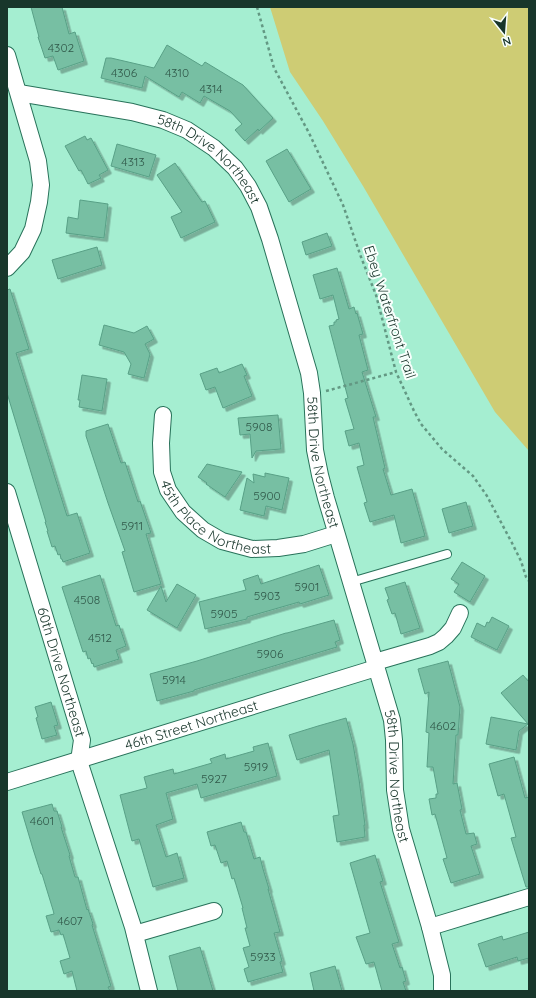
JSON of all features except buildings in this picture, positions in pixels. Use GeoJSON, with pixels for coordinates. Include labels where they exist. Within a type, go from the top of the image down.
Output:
{"type":"FeatureCollection","features":[{"type":"Feature","properties":{"kind":"street"},"geometry":{"type":"LineString","coordinates":[[7,55],[38,161],[41,185],[33,229],[22,252],[7,268]]}},
{"type":"Feature","properties":{"kind":"street","name":"58th Drive Northeast"},"geometry":{"type":"LineString","coordinates":[[19,93],[132,112],[163,120],[187,130],[214,148],[235,168],[248,186],[259,207],[270,239],[308,373],[312,393],[315,450],[324,492],[392,720],[395,790],[401,829],[430,927],[442,975],[442,991]]}},
{"type":"Feature","properties":{"kind":"street","name":"45th Place Northeast"},"geometry":{"type":"LineString","coordinates":[[163,415],[161,443],[162,472],[168,490],[183,512],[203,530],[222,541],[252,549],[278,548],[304,544],[336,534]]}},
{"type":"Feature","properties":{"kind":"street","name":"60th Drive Northeast"},"geometry":{"type":"LineString","coordinates":[[7,492],[82,740],[79,761],[135,934],[149,991]]}},
{"type":"Feature","properties":{"kind":"street","name":"46th Street Northeast"},"geometry":{"type":"LineString","coordinates":[[7,782],[79,761],[376,665],[430,646],[439,642],[446,636],[453,628],[460,613]]}},
{"type":"Feature","properties":{"kind":"street"},"geometry":{"type":"LineString","coordinates":[[430,927],[529,897]]}},
{"type":"Feature","properties":{"kind":"street"},"geometry":{"type":"LineString","coordinates":[[135,934],[214,911]]}},
{"type":"Feature","properties":{"kind":"lane"},"geometry":{"type":"LineString","coordinates":[[351,582],[447,554]]}},
{"type":"Feature","properties":{"kind":"path","name":"Ebey Waterfront Trail"},"geometry":{"type":"LineString","coordinates":[[257,7],[274,68],[309,133],[343,205],[376,295],[396,372],[421,424],[442,449],[473,476],[487,496],[521,561],[526,577],[529,581]]}},
{"type":"Feature","properties":{"kind":"path"},"geometry":{"type":"LineString","coordinates":[[312,393],[330,390],[396,372]]}},
{"type":"Feature","properties":{"kind":"shaded area"},"geometry":{"type":"Polygon","coordinates":[[[270,7],[529,7],[529,451],[495,412],[363,186],[323,121],[290,72],[270,7]]]}}]}
